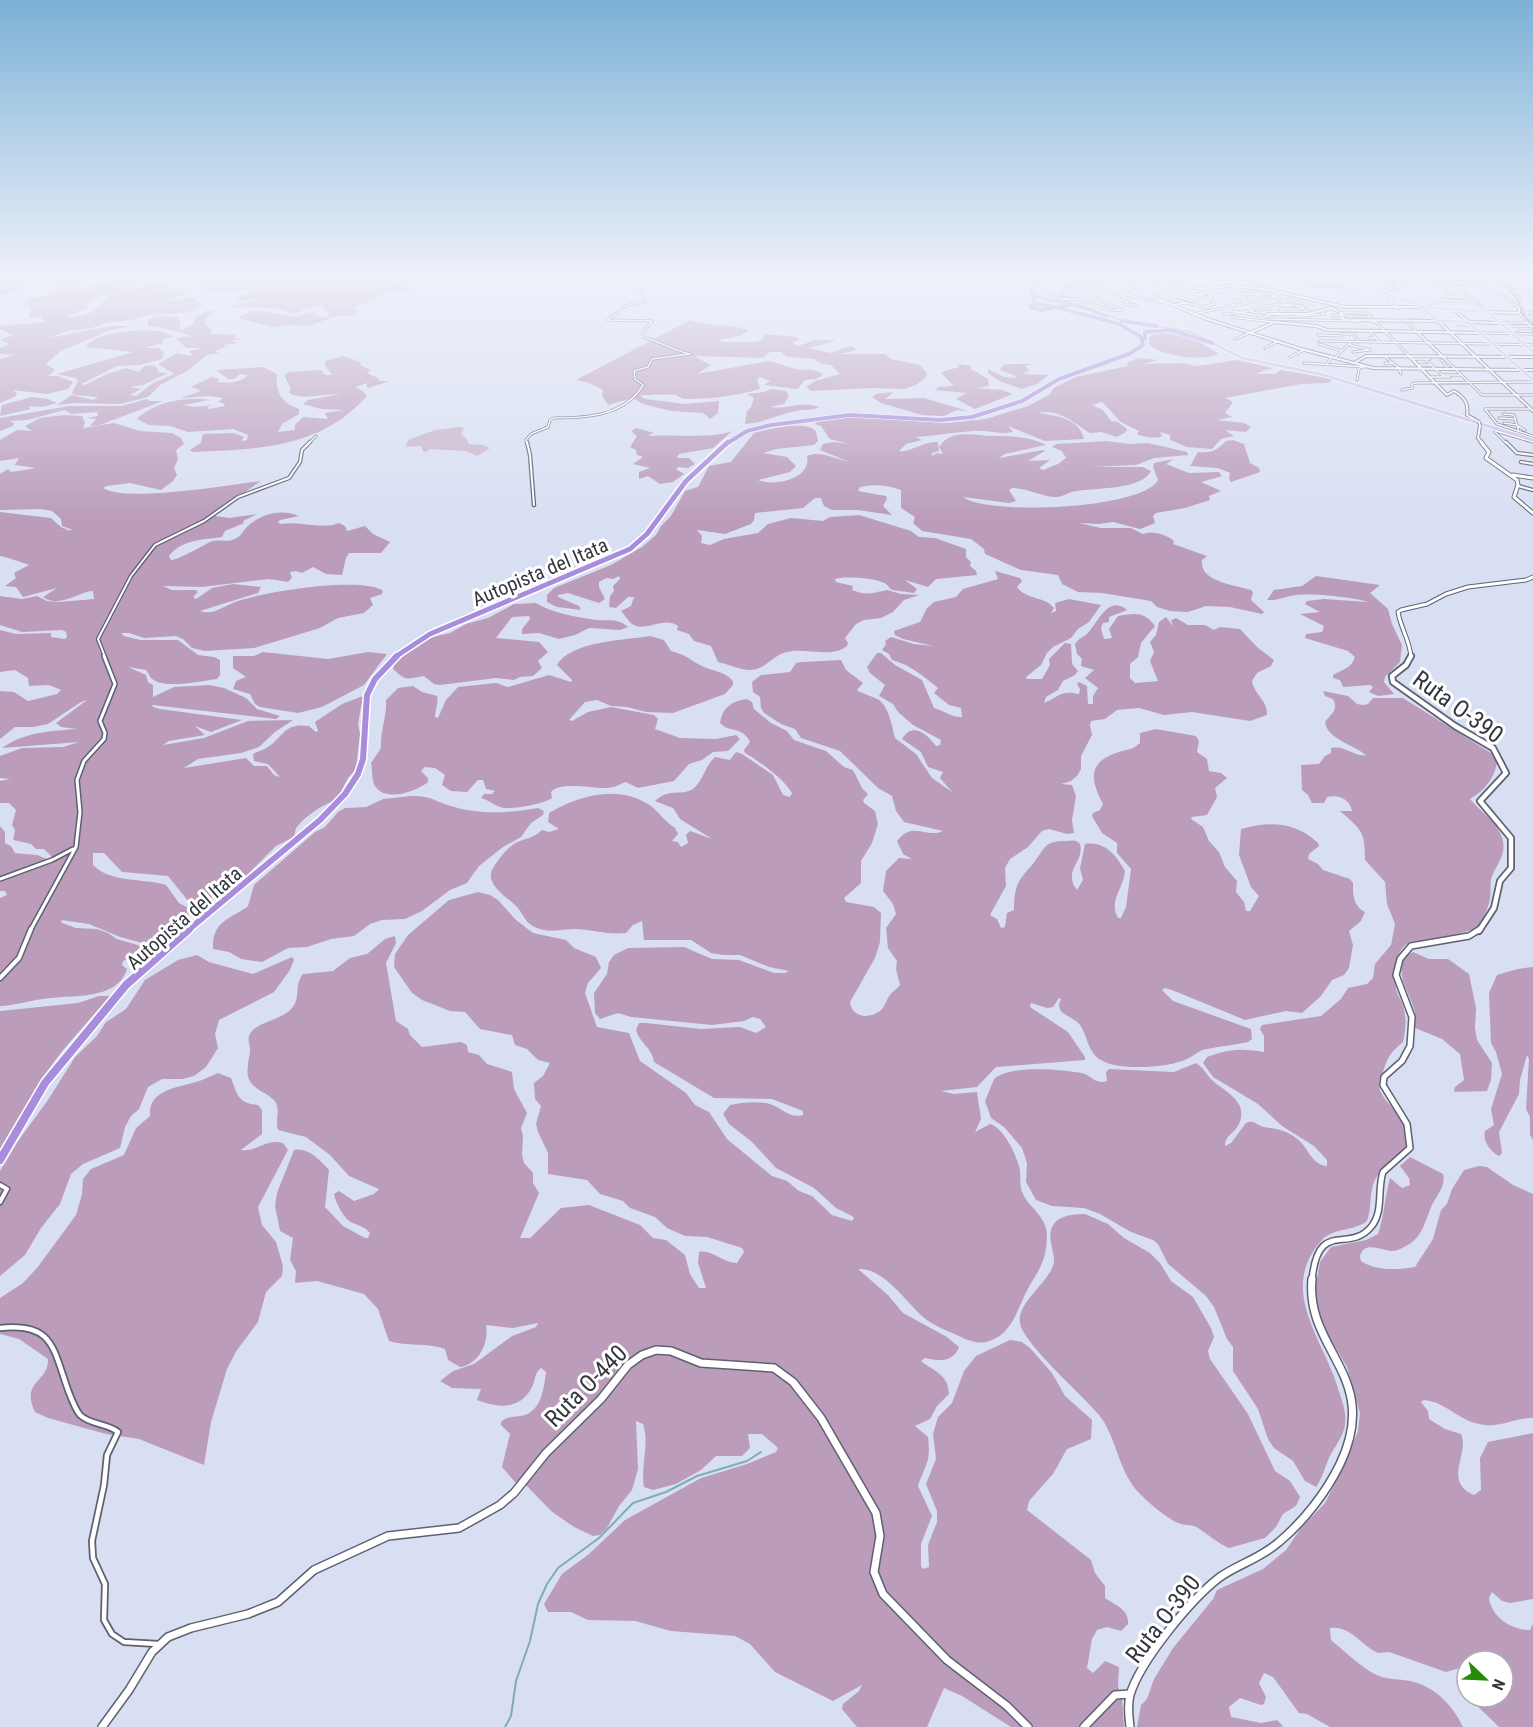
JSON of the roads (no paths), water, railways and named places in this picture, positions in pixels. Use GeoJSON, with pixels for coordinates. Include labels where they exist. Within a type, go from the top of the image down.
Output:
{"type":"FeatureCollection","features":[{"type":"Feature","properties":{"kind":"highway","name":"Autopista del Itata"},"geometry":{"type":"LineString","coordinates":[[0,1160],[51,1075],[126,985],[165,949],[321,820],[344,796],[357,776],[363,759],[365,702],[368,692],[383,669],[400,652],[439,630],[628,550],[649,533],[684,483],[727,443],[746,431],[771,425],[854,414],[937,420],[972,417],[1020,402],[1063,377],[1122,357]]}},
{"type":"Feature","properties":{"kind":"highway","name":"Autopista del Itata"},"geometry":{"type":"LineString","coordinates":[[0,1168],[50,1083],[125,991],[172,946],[322,823],[349,794],[367,758],[371,692],[388,667],[408,650],[438,633],[632,550],[651,534],[689,481],[727,446],[749,431],[770,426],[849,416],[943,421],[975,418],[1022,403],[1064,378],[1126,357]]}},
{"type":"Feature","properties":{"kind":"main road"},"geometry":{"type":"LineString","coordinates":[[1239,357],[1335,378],[1389,394],[1448,416],[1533,439]]}},
{"type":"Feature","properties":{"kind":"main road"},"geometry":{"type":"LineString","coordinates":[[1508,357],[1533,381]]}},
{"type":"Feature","properties":{"kind":"street"},"geometry":{"type":"LineString","coordinates":[[534,505],[530,455],[526,440],[529,435],[549,427],[553,418],[588,418],[610,411],[639,395],[643,385],[634,379],[635,371],[649,366],[652,359],[661,357]]}},
{"type":"Feature","properties":{"kind":"street"},"geometry":{"type":"LineString","coordinates":[[1327,364],[1333,357]]}},
{"type":"Feature","properties":{"kind":"street"},"geometry":{"type":"LineString","coordinates":[[1335,357],[1343,361],[1356,362],[1385,371],[1533,369]]}},
{"type":"Feature","properties":{"kind":"street"},"geometry":{"type":"LineString","coordinates":[[1356,362],[1362,357],[1443,359],[1533,357]]}},
{"type":"Feature","properties":{"kind":"street"},"geometry":{"type":"LineString","coordinates":[[1384,357],[1399,370]]}},
{"type":"Feature","properties":{"kind":"street"},"geometry":{"type":"LineString","coordinates":[[1441,357],[1447,366],[1452,366]]}},
{"type":"Feature","properties":{"kind":"street"},"geometry":{"type":"LineString","coordinates":[[1475,357],[1532,409]]}},
{"type":"Feature","properties":{"kind":"street"},"geometry":{"type":"LineString","coordinates":[[1412,358],[1430,359]]}},
{"type":"Feature","properties":{"kind":"street"},"geometry":{"type":"LineString","coordinates":[[1412,358],[1446,394],[1450,395],[1452,391],[1468,403],[1467,416],[1480,424],[1478,438],[1489,452],[1486,458],[1517,481],[1518,486],[1514,497],[1532,512]]}},
{"type":"Feature","properties":{"kind":"street"},"geometry":{"type":"LineString","coordinates":[[1425,359],[1443,376]]}},
{"type":"Feature","properties":{"kind":"street"},"geometry":{"type":"LineString","coordinates":[[1443,359],[1483,395],[1533,395]]}},
{"type":"Feature","properties":{"kind":"street"},"geometry":{"type":"LineString","coordinates":[[1304,363],[1375,368]]}},
{"type":"Feature","properties":{"kind":"street"},"geometry":{"type":"LineString","coordinates":[[1384,363],[1399,363]]}},
{"type":"Feature","properties":{"kind":"street"},"geometry":{"type":"LineString","coordinates":[[1419,365],[1431,365]]}},
{"type":"Feature","properties":{"kind":"street"},"geometry":{"type":"LineString","coordinates":[[1357,380],[1359,369],[1363,366]]}},
{"type":"Feature","properties":{"kind":"street"},"geometry":{"type":"LineString","coordinates":[[1431,377],[1461,375]]}},
{"type":"Feature","properties":{"kind":"street"},"geometry":{"type":"LineString","coordinates":[[1449,376],[1456,382]]}},
{"type":"Feature","properties":{"kind":"street"},"geometry":{"type":"LineString","coordinates":[[1402,390],[1412,388],[1415,383],[1533,381]]}},
{"type":"Feature","properties":{"kind":"street"},"geometry":{"type":"LineString","coordinates":[[1532,409],[1487,408],[1485,410],[1497,424],[1533,439]]}},
{"type":"Feature","properties":{"kind":"street"},"geometry":{"type":"LineString","coordinates":[[1503,414],[1514,415],[1519,432]]}},
{"type":"Feature","properties":{"kind":"street"},"geometry":{"type":"LineString","coordinates":[[1499,418],[1515,419]]}},
{"type":"Feature","properties":{"kind":"street"},"geometry":{"type":"LineString","coordinates":[[1504,423],[1517,425],[1525,430]]}},
{"type":"Feature","properties":{"kind":"street"},"geometry":{"type":"LineString","coordinates":[[1533,439],[1495,432],[1516,452],[1533,455]]}},
{"type":"Feature","properties":{"kind":"street"},"geometry":{"type":"LineString","coordinates":[[0,978],[18,961],[25,940],[56,879],[76,847],[80,812],[77,777],[86,759],[104,739],[105,733],[100,721],[115,686],[98,639],[130,577],[153,546],[164,539],[204,521],[238,498],[268,489],[287,480],[302,462],[303,449],[316,436]]}},
{"type":"Feature","properties":{"kind":"street"},"geometry":{"type":"LineString","coordinates":[[1521,462],[1533,464]]}},
{"type":"Feature","properties":{"kind":"street"},"geometry":{"type":"LineString","coordinates":[[1510,475],[1532,478]]}},
{"type":"Feature","properties":{"kind":"street"},"geometry":{"type":"LineString","coordinates":[[1518,486],[1533,490]]}},
{"type":"Feature","properties":{"kind":"street","name":"Ruta O-390"},"geometry":{"type":"LineString","coordinates":[[1130,1727],[1130,1694],[1148,1661],[1177,1623],[1218,1579],[1264,1554],[1282,1539],[1331,1479],[1349,1442],[1353,1416],[1350,1393],[1342,1368],[1314,1316],[1313,1269],[1320,1251],[1330,1240],[1361,1234],[1369,1230],[1380,1208],[1383,1172],[1389,1165],[1405,1156],[1410,1148],[1410,1137],[1405,1118],[1388,1097],[1383,1085],[1384,1077],[1402,1061],[1410,1046],[1408,1036],[1412,1017],[1398,981],[1397,965],[1411,946],[1436,939],[1469,936],[1478,932],[1494,909],[1500,881],[1510,872],[1512,865],[1511,838],[1480,803],[1480,799],[1492,790],[1504,775],[1505,768],[1490,746],[1455,726],[1393,682],[1392,676],[1406,665],[1411,654],[1410,644],[1401,629],[1398,612],[1402,609],[1427,604],[1455,590],[1483,584],[1527,580],[1533,577]]}},
{"type":"Feature","properties":{"kind":"street"},"geometry":{"type":"LineString","coordinates":[[0,879],[52,860],[76,847]]}},
{"type":"Feature","properties":{"kind":"street"},"geometry":{"type":"LineString","coordinates":[[0,1203],[7,1189],[1,1185]]}},
{"type":"Feature","properties":{"kind":"street"},"geometry":{"type":"LineString","coordinates":[[0,1328],[27,1327],[44,1333],[56,1355],[80,1414],[86,1419],[113,1428],[118,1432],[108,1453],[106,1476],[92,1541],[93,1558],[105,1584],[104,1620],[112,1635],[123,1642],[160,1644]]}},
{"type":"Feature","properties":{"kind":"street","name":"Ruta O-440"},"geometry":{"type":"LineString","coordinates":[[102,1727],[129,1690],[152,1652],[160,1644],[180,1631],[222,1622],[278,1602],[314,1570],[388,1536],[459,1528],[484,1514],[514,1493],[546,1453],[600,1399],[628,1365],[642,1355],[664,1350],[701,1363],[774,1368],[793,1382],[821,1418],[876,1513],[880,1536],[874,1576],[884,1594],[947,1660],[1007,1706],[1028,1727]]}},
{"type":"Feature","properties":{"kind":"street"},"geometry":{"type":"LineString","coordinates":[[1084,1727],[1115,1695],[1130,1694]]}},
{"type":"Feature","properties":{"kind":"waterway"},"geometry":{"type":"LineString","coordinates":[[505,1727],[511,1716],[516,1681],[530,1641],[538,1604],[547,1584],[558,1568],[599,1538],[633,1503],[666,1492],[697,1476],[747,1461],[761,1452]]}}]}
